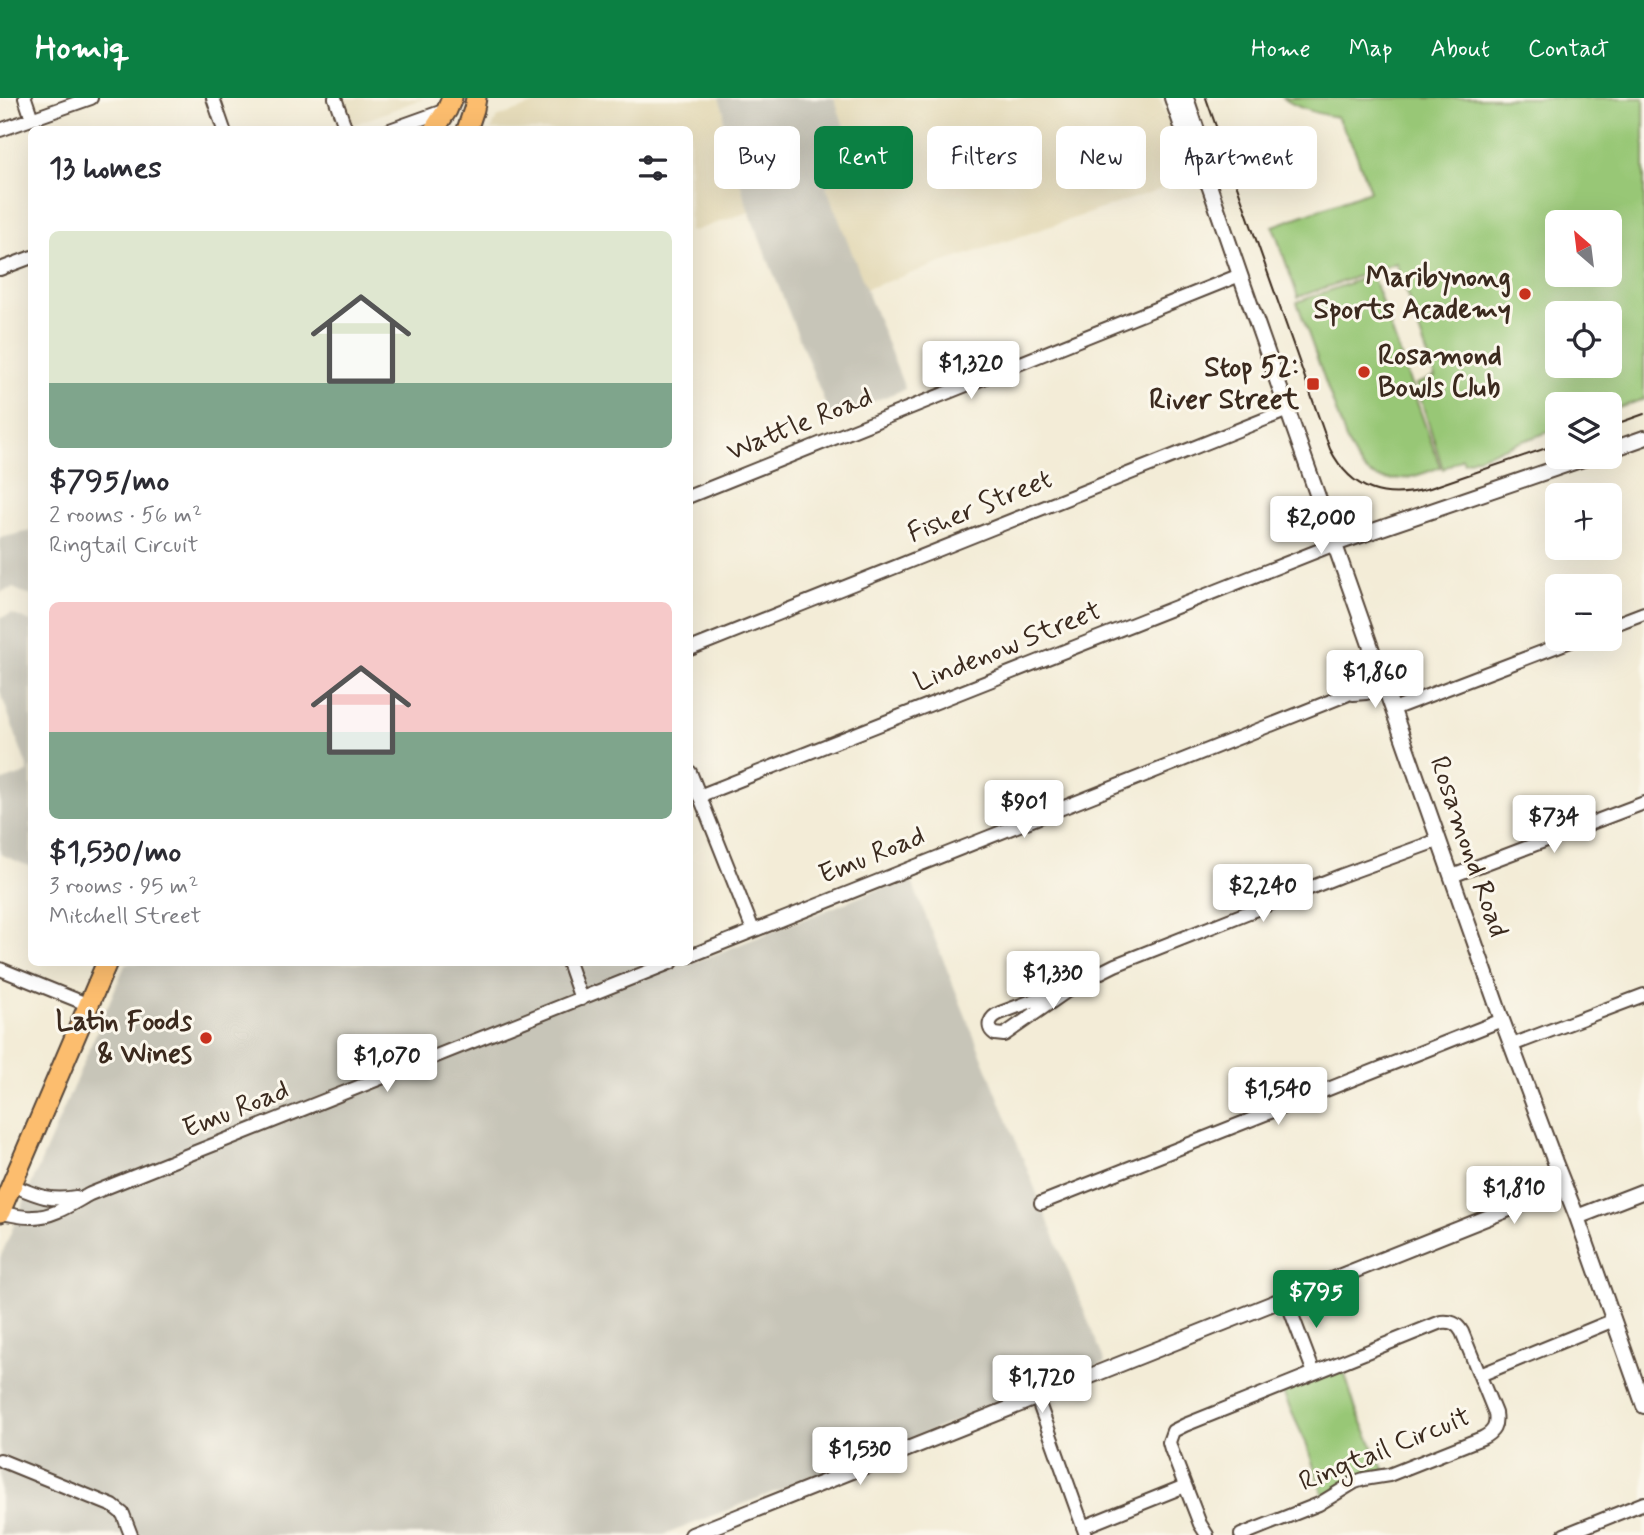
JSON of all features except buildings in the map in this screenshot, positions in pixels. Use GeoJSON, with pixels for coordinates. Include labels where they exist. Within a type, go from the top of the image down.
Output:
{"type":"FeatureCollection","features":[{"type":"Feature","properties":{"kind":"main road"},"geometry":{"type":"LineString","coordinates":[[437,126],[449,104],[478,99],[468,126]]}},
{"type":"Feature","properties":{"kind":"main road"},"geometry":{"type":"LineString","coordinates":[[0,1212],[105,966]]}},
{"type":"Feature","properties":{"kind":"street"},"geometry":{"type":"LineString","coordinates":[[25,98],[32,119]]}},
{"type":"Feature","properties":{"kind":"street"},"geometry":{"type":"LineString","coordinates":[[0,130],[91,98]]}},
{"type":"Feature","properties":{"kind":"street"},"geometry":{"type":"LineString","coordinates":[[214,98],[223,126]]}},
{"type":"Feature","properties":{"kind":"street"},"geometry":{"type":"LineString","coordinates":[[335,98],[345,126]]}},
{"type":"Feature","properties":{"kind":"street","name":"Rosamond Road"},"geometry":{"type":"LineString","coordinates":[[1172,98],[1182,126]]}},
{"type":"Feature","properties":{"kind":"street","name":"Rosamond Road"},"geometry":{"type":"LineString","coordinates":[[1186,98],[1195,126]]}},
{"type":"Feature","properties":{"kind":"street"},"geometry":{"type":"LineString","coordinates":[[399,126],[449,104]]}},
{"type":"Feature","properties":{"kind":"street","name":"Rosamond Road"},"geometry":{"type":"LineString","coordinates":[[1210,189],[1503,1020],[1644,1406]]}},
{"type":"Feature","properties":{"kind":"street"},"geometry":{"type":"LineString","coordinates":[[0,269],[28,258]]}},
{"type":"Feature","properties":{"kind":"street","name":"Wattle Road"},"geometry":{"type":"LineString","coordinates":[[693,495],[1240,275]]}},
{"type":"Feature","properties":{"kind":"street","name":"Fisher Street"},"geometry":{"type":"LineString","coordinates":[[693,648],[1288,410]]}},
{"type":"Feature","properties":{"kind":"street"},"geometry":{"type":"LineString","coordinates":[[1622,446],[1644,438]]}},
{"type":"Feature","properties":{"kind":"street"},"geometry":{"type":"LineString","coordinates":[[1335,544],[1554,469]]}},
{"type":"Feature","properties":{"kind":"street","name":"Lindenow Street"},"geometry":{"type":"LineString","coordinates":[[699,796],[1335,544]]}},
{"type":"Feature","properties":{"kind":"street"},"geometry":{"type":"LineString","coordinates":[[1622,621],[1644,613]]}},
{"type":"Feature","properties":{"kind":"street"},"geometry":{"type":"LineString","coordinates":[[1393,709],[1545,651]]}},
{"type":"Feature","properties":{"kind":"street","name":"Emu Road"},"geometry":{"type":"LineString","coordinates":[[693,955],[1346,695],[1363,684],[1384,681]]}},
{"type":"Feature","properties":{"kind":"street"},"geometry":{"type":"LineString","coordinates":[[693,780],[753,930]]}},
{"type":"Feature","properties":{"kind":"street"},"geometry":{"type":"LineString","coordinates":[[1452,876],[1644,803]]}},
{"type":"Feature","properties":{"kind":"street"},"geometry":{"type":"LineString","coordinates":[[1077,984],[1004,1035],[995,1034],[990,1029],[991,1018],[995,1015],[1340,876],[1439,840]]}},
{"type":"Feature","properties":{"kind":"street"},"geometry":{"type":"LineString","coordinates":[[569,966],[581,999]]}},
{"type":"Feature","properties":{"kind":"street","name":"Emu Road"},"geometry":{"type":"LineString","coordinates":[[0,1212],[31,1218],[57,1212],[90,1194],[662,966]]}},
{"type":"Feature","properties":{"kind":"street"},"geometry":{"type":"LineString","coordinates":[[0,969],[89,1005]]}},
{"type":"Feature","properties":{"kind":"street"},"geometry":{"type":"LineString","coordinates":[[1512,1045],[1644,995]]}},
{"type":"Feature","properties":{"kind":"street"},"geometry":{"type":"LineString","coordinates":[[1041,1203],[1503,1020]]}},
{"type":"Feature","properties":{"kind":"street","name":"Emu Road"},"geometry":{"type":"LineString","coordinates":[[12,1185],[42,1198],[57,1200],[90,1194]]}},
{"type":"Feature","properties":{"kind":"street"},"geometry":{"type":"LineString","coordinates":[[692,1535],[1564,1187]]}},
{"type":"Feature","properties":{"kind":"street"},"geometry":{"type":"LineString","coordinates":[[1577,1217],[1644,1191]]}},
{"type":"Feature","properties":{"kind":"street"},"geometry":{"type":"LineString","coordinates":[[1286,1299],[1314,1373]]}},
{"type":"Feature","properties":{"kind":"street"},"geometry":{"type":"LineString","coordinates":[[1480,1375],[1614,1320]]}},
{"type":"Feature","properties":{"kind":"street","name":"Ringtail Circuit"},"geometry":{"type":"LineString","coordinates":[[1207,1535],[1200,1524],[1171,1449],[1169,1442],[1173,1431],[1441,1322],[1456,1324],[1462,1332],[1495,1413],[1495,1428],[1487,1436],[1390,1475],[1355,1482],[1319,1503],[1241,1535]]}},
{"type":"Feature","properties":{"kind":"street"},"geometry":{"type":"LineString","coordinates":[[1037,1398],[1084,1531],[1185,1486]]}},
{"type":"Feature","properties":{"kind":"street"},"geometry":{"type":"LineString","coordinates":[[0,1460],[113,1506],[123,1514],[131,1535]]}},
{"type":"Feature","properties":{"kind":"street"},"geometry":{"type":"LineString","coordinates":[[1564,1535],[1644,1503]]}},
{"type":"Feature","properties":{"kind":"shaded area"},"geometry":{"type":"Polygon","coordinates":[[[338,98],[424,98],[351,126],[348,126],[338,98]]]}},
{"type":"Feature","properties":{"kind":"shaded area"},"geometry":{"type":"Polygon","coordinates":[[[550,98],[719,98],[724,112],[723,126],[714,126],[714,189],[742,189],[749,212],[693,231],[693,126],[493,126],[497,118],[550,98]]]}},
{"type":"Feature","properties":{"kind":"shaded area"},"geometry":{"type":"Polygon","coordinates":[[[719,98],[834,98],[844,126],[814,126],[814,189],[827,189],[905,389],[831,418],[742,189],[800,189],[800,126],[723,126],[724,112],[719,98]]]}},
{"type":"Feature","properties":{"kind":"shaded area"},"geometry":{"type":"Polygon","coordinates":[[[834,98],[1160,98],[1170,126],[1160,126],[1160,189],[865,289],[827,189],[913,189],[913,126],[844,126],[834,98]]]}},
{"type":"Feature","properties":{"kind":"shaded area"},"geometry":{"type":"Polygon","coordinates":[[[28,532],[28,595],[13,588],[0,592],[0,538],[28,532]]]}},
{"type":"Feature","properties":{"kind":"shaded area"},"geometry":{"type":"Polygon","coordinates":[[[12,614],[28,621],[28,769],[0,691],[0,618],[12,614]]]}},
{"type":"Feature","properties":{"kind":"shaded area"},"geometry":{"type":"Polygon","coordinates":[[[28,772],[28,866],[0,854],[0,782],[28,772]]]}},
{"type":"Feature","properties":{"kind":"shaded area"},"geometry":{"type":"Polygon","coordinates":[[[910,877],[1105,1363],[664,1535],[0,1535],[0,1258],[125,966],[693,966],[693,963],[910,877]]]}},
{"type":"Feature","properties":{"kind":"green space","name":"Maribynong Sports Academy"},"geometry":{"type":"Polygon","coordinates":[[[1283,98],[1644,98],[1644,399],[1622,407],[1622,392],[1545,392],[1545,433],[1464,462],[1462,458],[1443,469],[1416,384],[1435,377],[1396,263],[1298,297],[1273,226],[1370,191],[1354,148],[1337,117],[1295,105],[1283,98]]]}},
{"type":"Feature","properties":{"kind":"green space","name":"Rosamond Bowls Club"},"geometry":{"type":"Polygon","coordinates":[[[1372,275],[1440,467],[1399,479],[1378,478],[1361,466],[1355,457],[1347,442],[1297,302],[1372,275]]]}},
{"type":"Feature","properties":{"kind":"green space"},"geometry":{"type":"Polygon","coordinates":[[[1343,1368],[1356,1410],[1385,1471],[1323,1495],[1306,1443],[1283,1393],[1343,1368]]]}},
{"type":"Feature","properties":{"kind":"tram line"},"geometry":{"type":"LineString","coordinates":[[1206,98],[1330,449],[1349,475],[1372,490],[1385,493],[1414,492],[1545,448]]}},
{"type":"Feature","properties":{"kind":"tram line"},"geometry":{"type":"LineString","coordinates":[[1622,422],[1644,414]]}},
{"type":"Feature","properties":{"kind":"place","name":"Maribynong Sports Academy"},"geometry":{"type":"Point","coordinates":[1525,294]}},
{"type":"Feature","properties":{"kind":"place","name":"Rosamond Bowls Club"},"geometry":{"type":"Point","coordinates":[1364,372]}},
{"type":"Feature","properties":{"kind":"place","name":"Stop 52: River Street"},"geometry":{"type":"Point","coordinates":[1313,384]}},
{"type":"Feature","properties":{"kind":"place","name":"Latin Foods & Wines"},"geometry":{"type":"Point","coordinates":[206,1038]}}]}
